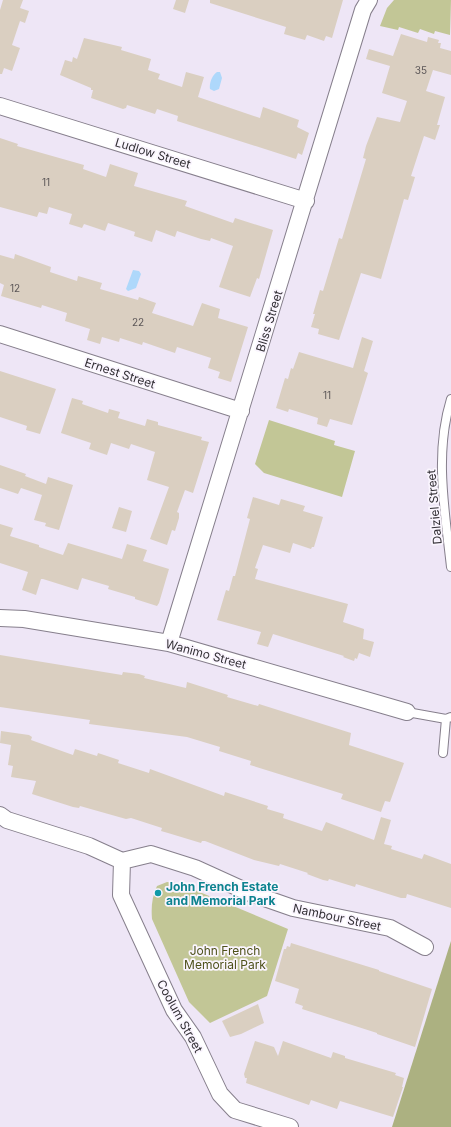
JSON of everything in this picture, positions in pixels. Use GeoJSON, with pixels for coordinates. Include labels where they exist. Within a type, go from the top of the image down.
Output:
{"type":"FeatureCollection","features":[{"type":"Feature","properties":{"kind":"street","name":"Bliss Street"},"geometry":{"type":"LineString","coordinates":[[169,643],[306,201],[363,10],[369,0]]}},
{"type":"Feature","properties":{"kind":"street","name":"Ludlow Street"},"geometry":{"type":"LineString","coordinates":[[0,106],[306,201]]}},
{"type":"Feature","properties":{"kind":"street","name":"Ernest Street"},"geometry":{"type":"LineString","coordinates":[[0,334],[241,411]]}},
{"type":"Feature","properties":{"kind":"street","name":"Wanimo Street"},"geometry":{"type":"LineString","coordinates":[[0,618],[24,619],[169,643],[407,712]]}},
{"type":"Feature","properties":{"kind":"street"},"geometry":{"type":"LineString","coordinates":[[0,815],[7,820],[89,846],[122,861]]}},
{"type":"Feature","properties":{"kind":"street","name":"Nambour Street"},"geometry":{"type":"LineString","coordinates":[[122,861],[151,854],[195,868],[250,893],[293,908],[390,928],[424,947]]}},
{"type":"Feature","properties":{"kind":"street","name":"Coolum Street"},"geometry":{"type":"LineString","coordinates":[[122,861],[121,895],[174,1010],[194,1037],[220,1094],[235,1110],[290,1127]]}},
{"type":"Feature","properties":{"kind":"lane","name":"Dalziel Street"},"geometry":{"type":"LineString","coordinates":[[451,399],[445,419],[441,474],[451,567]]}},
{"type":"Feature","properties":{"kind":"lane"},"geometry":{"type":"LineString","coordinates":[[407,712],[448,718],[443,753]]}},
{"type":"Feature","properties":{"kind":"green space"},"geometry":{"type":"Polygon","coordinates":[[[394,0],[451,0],[450,35],[435,31],[434,34],[420,29],[418,33],[399,27],[398,30],[380,26],[387,8],[394,0]]]}},
{"type":"Feature","properties":{"kind":"green space"},"geometry":{"type":"Polygon","coordinates":[[[269,420],[335,441],[334,445],[355,451],[342,497],[264,473],[255,464],[269,420]]]}},
{"type":"Feature","properties":{"kind":"green space","name":"John French Memorial Park"},"geometry":{"type":"Polygon","coordinates":[[[167,882],[178,883],[288,929],[267,996],[210,1023],[189,1002],[152,919],[152,902],[155,890],[157,886],[167,882]]]}},
{"type":"Feature","properties":{"kind":"green space"},"geometry":{"type":"Polygon","coordinates":[[[451,941],[451,1127],[392,1127],[451,941]]]}},
{"type":"Feature","properties":{"kind":"water"},"geometry":{"type":"Polygon","coordinates":[[[217,72],[220,72],[222,78],[219,89],[214,91],[210,89],[210,85],[212,77],[217,72]]]}},
{"type":"Feature","properties":{"kind":"water"},"geometry":{"type":"Polygon","coordinates":[[[133,270],[139,271],[141,274],[136,288],[128,291],[126,289],[133,270]]]}},
{"type":"Feature","properties":{"kind":"building"},"geometry":{"type":"Polygon","coordinates":[[[3,0],[23,0],[20,8],[29,11],[25,23],[20,21],[12,45],[20,48],[12,71],[4,68],[2,74],[0,74],[0,10],[3,0]]]}},
{"type":"Feature","properties":{"kind":"building"},"geometry":{"type":"Polygon","coordinates":[[[176,0],[189,0],[185,13],[173,9],[176,0]]]}},
{"type":"Feature","properties":{"kind":"building"},"geometry":{"type":"Polygon","coordinates":[[[210,0],[343,0],[332,38],[326,36],[324,41],[307,35],[305,40],[284,34],[286,27],[210,3],[210,0]]]}},
{"type":"Feature","properties":{"kind":"building"},"geometry":{"type":"Polygon","coordinates":[[[401,34],[427,42],[428,37],[439,40],[438,43],[441,43],[440,48],[451,51],[451,75],[433,70],[426,91],[445,97],[437,125],[440,125],[435,140],[424,136],[411,176],[415,177],[408,200],[404,199],[381,279],[361,273],[339,340],[318,334],[319,329],[311,327],[315,314],[313,314],[320,290],[323,291],[339,238],[342,239],[366,159],[363,158],[366,146],[377,117],[400,122],[407,101],[382,93],[390,66],[366,59],[369,49],[393,56],[401,34]]]}},
{"type":"Feature","properties":{"kind":"building"},"geometry":{"type":"Polygon","coordinates":[[[84,38],[122,47],[121,50],[151,59],[148,70],[160,74],[158,79],[182,87],[186,72],[204,77],[198,97],[260,118],[263,107],[299,120],[297,127],[309,133],[302,155],[298,153],[296,159],[177,121],[178,116],[157,109],[155,114],[127,105],[126,108],[123,109],[91,98],[93,90],[91,90],[91,88],[60,75],[65,60],[72,62],[73,57],[77,59],[84,38]]]}},
{"type":"Feature","properties":{"kind":"building"},"geometry":{"type":"Polygon","coordinates":[[[0,138],[18,144],[17,146],[84,165],[83,169],[106,177],[110,164],[138,173],[134,186],[187,201],[185,206],[233,223],[235,218],[273,230],[259,279],[257,278],[250,297],[219,287],[233,246],[211,238],[210,241],[177,231],[175,237],[156,230],[152,242],[134,236],[135,232],[108,223],[105,231],[84,224],[82,228],[69,224],[72,214],[49,207],[47,214],[39,212],[37,217],[0,207],[0,138]]]}},
{"type":"Feature","properties":{"kind":"building"},"geometry":{"type":"Polygon","coordinates":[[[15,254],[51,267],[50,272],[77,281],[78,276],[102,283],[100,289],[138,300],[139,297],[156,303],[152,313],[193,326],[202,303],[220,309],[218,318],[248,327],[231,382],[218,378],[220,372],[208,368],[211,358],[177,347],[175,353],[143,342],[142,345],[120,338],[119,342],[102,337],[100,344],[87,340],[90,329],[65,321],[67,313],[42,305],[41,308],[1,296],[4,285],[0,283],[0,255],[14,259],[15,254]]]}},
{"type":"Feature","properties":{"kind":"building"},"geometry":{"type":"Polygon","coordinates":[[[362,337],[373,341],[364,371],[368,373],[352,425],[330,419],[327,427],[317,424],[318,418],[289,409],[288,412],[276,408],[285,378],[288,379],[291,368],[293,369],[299,352],[353,368],[362,337]]]}},
{"type":"Feature","properties":{"kind":"building"},"geometry":{"type":"Polygon","coordinates":[[[0,371],[56,389],[40,434],[26,430],[27,426],[0,417],[0,371]]]}},
{"type":"Feature","properties":{"kind":"building"},"geometry":{"type":"Polygon","coordinates":[[[72,398],[83,401],[82,404],[108,413],[109,409],[120,412],[118,418],[145,426],[147,419],[158,422],[158,425],[202,437],[201,440],[209,442],[193,493],[185,490],[177,512],[179,513],[179,518],[175,531],[172,530],[167,545],[150,539],[169,487],[147,480],[155,452],[131,444],[129,449],[111,443],[107,455],[89,449],[91,443],[61,433],[72,398]]]}},
{"type":"Feature","properties":{"kind":"building"},"geometry":{"type":"Polygon","coordinates":[[[0,465],[26,474],[25,476],[46,484],[48,477],[73,485],[59,530],[45,526],[46,523],[34,520],[42,495],[21,488],[18,494],[0,488],[0,465]]]}},
{"type":"Feature","properties":{"kind":"building"},"geometry":{"type":"Polygon","coordinates":[[[253,497],[279,505],[281,499],[305,506],[303,511],[323,517],[314,547],[311,549],[293,543],[290,553],[263,545],[255,568],[258,569],[255,579],[348,604],[343,622],[364,629],[363,639],[374,642],[370,657],[359,653],[357,659],[355,658],[354,661],[343,657],[344,656],[273,634],[268,647],[257,644],[261,632],[217,620],[226,590],[229,591],[233,576],[235,576],[250,519],[247,518],[253,497]]]}},
{"type":"Feature","properties":{"kind":"building"},"geometry":{"type":"Polygon","coordinates":[[[119,507],[132,511],[126,532],[112,528],[119,507]]]}},
{"type":"Feature","properties":{"kind":"building"},"geometry":{"type":"Polygon","coordinates":[[[0,524],[13,528],[10,536],[39,545],[39,547],[63,555],[68,543],[122,559],[127,544],[147,550],[143,561],[169,569],[159,603],[157,606],[135,599],[135,597],[108,589],[109,586],[82,578],[78,590],[41,579],[36,595],[22,590],[28,572],[0,563],[0,524]]]}},
{"type":"Feature","properties":{"kind":"building"},"geometry":{"type":"Polygon","coordinates":[[[0,655],[122,675],[123,672],[139,674],[145,676],[144,678],[186,688],[187,682],[228,695],[227,697],[258,706],[259,704],[351,733],[349,745],[404,763],[390,802],[385,801],[381,812],[341,799],[343,794],[250,765],[251,761],[219,751],[220,747],[187,737],[89,724],[90,720],[0,707],[0,655]]]}},
{"type":"Feature","properties":{"kind":"building"},"geometry":{"type":"Polygon","coordinates":[[[1,731],[29,735],[32,737],[31,740],[73,755],[75,749],[97,756],[98,753],[119,760],[118,763],[149,773],[150,769],[224,796],[225,792],[268,806],[267,809],[284,814],[283,818],[322,831],[326,822],[374,840],[381,817],[391,820],[384,844],[392,846],[391,849],[422,859],[424,854],[451,864],[451,908],[407,894],[406,898],[401,898],[356,884],[355,887],[329,879],[328,881],[323,880],[307,874],[308,873],[280,864],[279,866],[254,860],[205,841],[202,841],[201,843],[161,831],[162,828],[131,818],[126,819],[80,806],[79,808],[73,807],[32,794],[36,781],[11,777],[13,766],[8,765],[11,745],[0,743],[1,731]]]}},
{"type":"Feature","properties":{"kind":"building"},"geometry":{"type":"Polygon","coordinates":[[[291,943],[379,970],[432,989],[415,1047],[302,1009],[303,1006],[295,1003],[299,989],[275,981],[284,949],[286,949],[287,946],[290,947],[291,943]]]}},
{"type":"Feature","properties":{"kind":"building"},"geometry":{"type":"Polygon","coordinates":[[[258,1004],[264,1023],[241,1034],[230,1037],[222,1021],[258,1004]]]}},
{"type":"Feature","properties":{"kind":"building"},"geometry":{"type":"Polygon","coordinates":[[[255,1041],[274,1047],[278,1056],[283,1041],[331,1058],[333,1052],[345,1056],[345,1058],[396,1073],[395,1075],[404,1078],[403,1087],[393,1117],[340,1101],[337,1109],[311,1100],[309,1105],[246,1083],[247,1078],[245,1078],[244,1074],[255,1041]]]}},
{"type":"Feature","properties":{"kind":"place","name":"John French Estate and Memorial Park"},"geometry":{"type":"Point","coordinates":[158,893]}}]}
